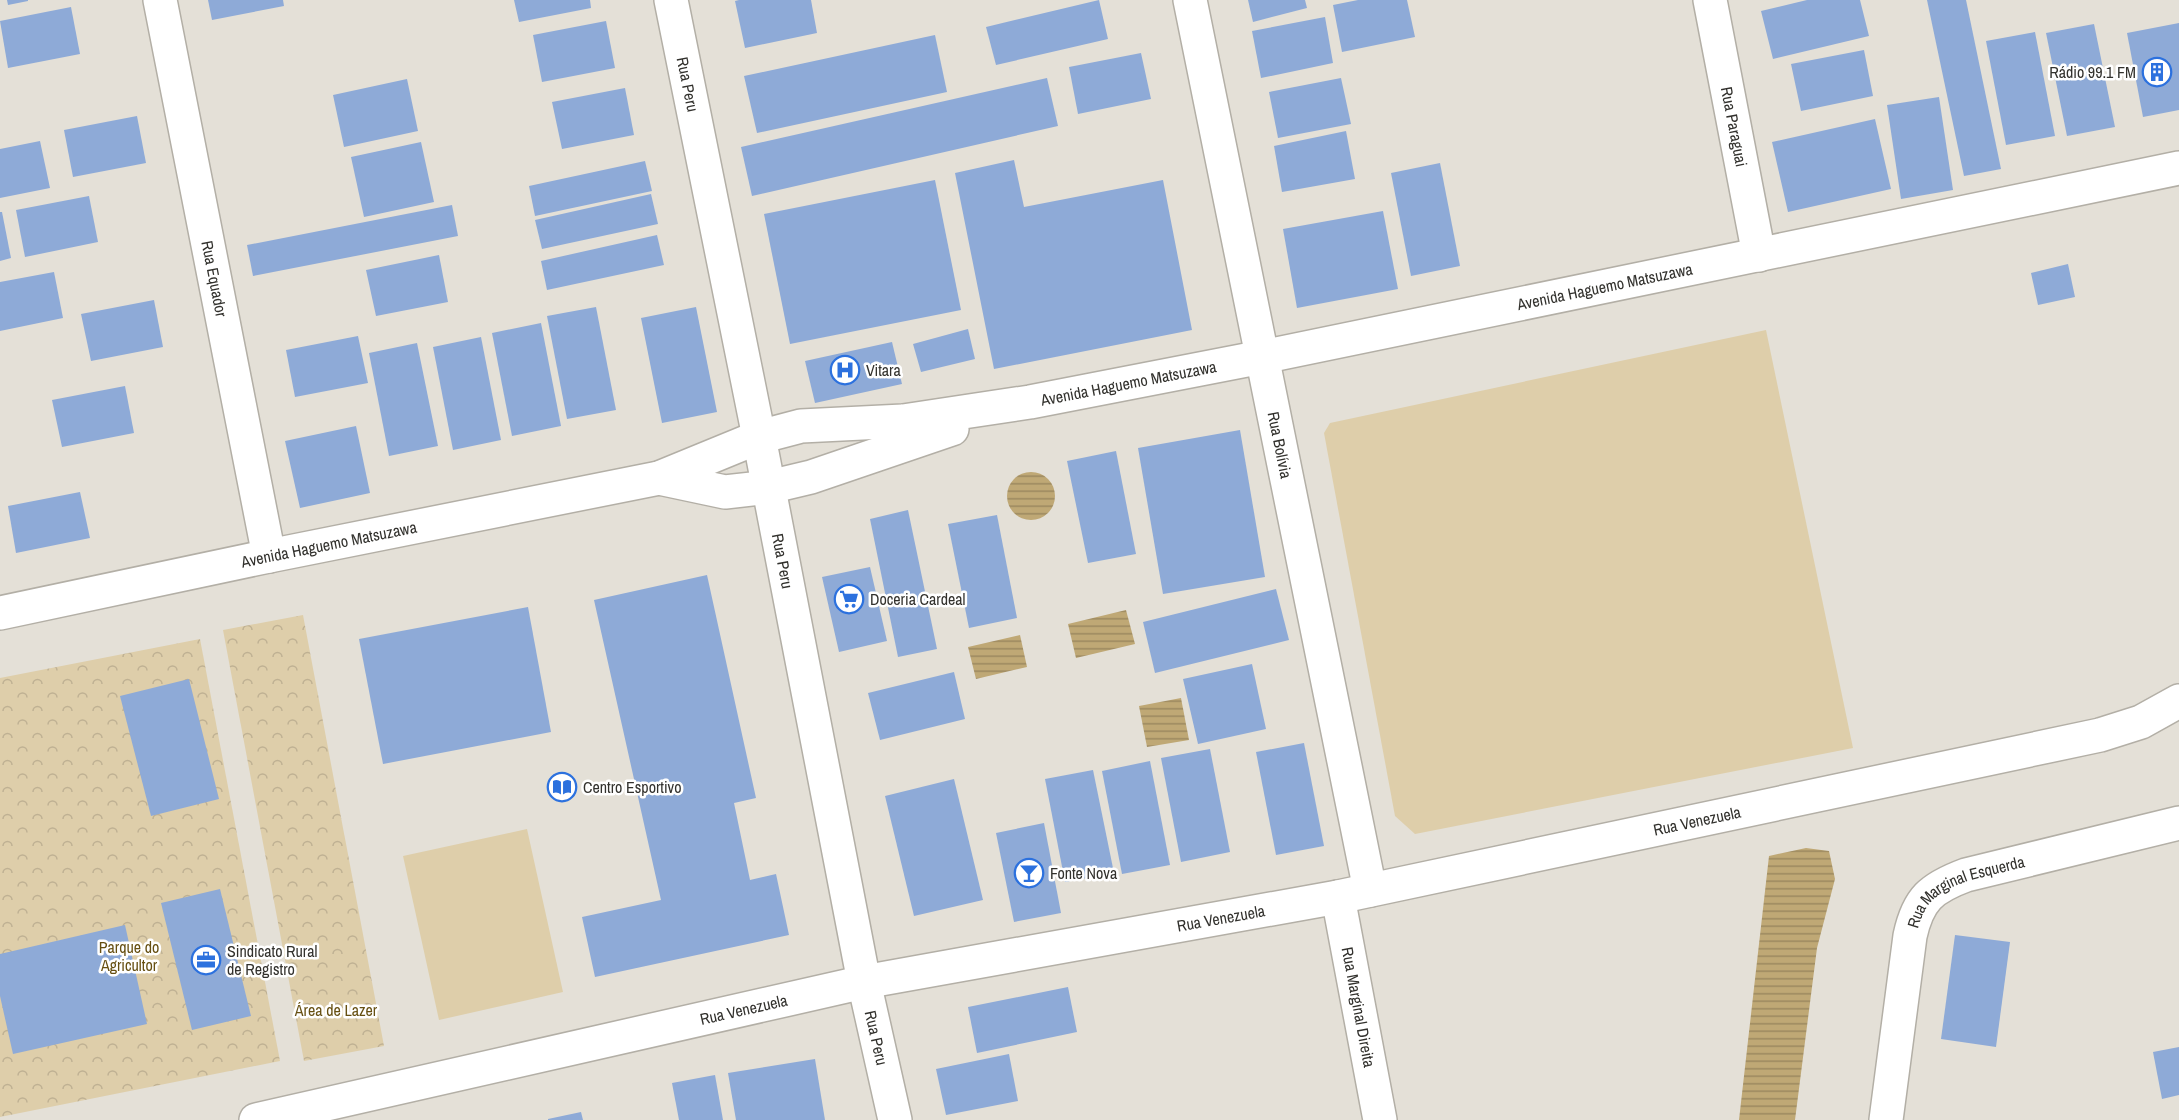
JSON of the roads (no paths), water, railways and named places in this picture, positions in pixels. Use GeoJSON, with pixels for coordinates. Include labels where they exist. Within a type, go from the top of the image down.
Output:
{"type":"FeatureCollection","features":[{"type":"Feature","properties":{"kind":"street","name":"Rua Equador"},"geometry":{"type":"LineString","coordinates":[[160,0],[269,556]]}},
{"type":"Feature","properties":{"kind":"street","name":"Rua Peru"},"geometry":{"type":"LineString","coordinates":[[671,0],[759,437],[864,982],[895,1120]]}},
{"type":"Feature","properties":{"kind":"street","name":"Rua Bolívia"},"geometry":{"type":"LineString","coordinates":[[1190,0],[1370,890]]}},
{"type":"Feature","properties":{"kind":"street","name":"Rua Paraguai"},"geometry":{"type":"LineString","coordinates":[[1710,0],[1759,255]]}},
{"type":"Feature","properties":{"kind":"street","name":"Avenida Haguemo Matsuzawa"},"geometry":{"type":"LineString","coordinates":[[0,614],[269,556],[659,478],[759,437],[801,426],[903,421],[1030,402],[1262,357],[2179,168]]}},
{"type":"Feature","properties":{"kind":"street","name":"Avenida Haguemo Matsuzawa"},"geometry":{"type":"LineString","coordinates":[[659,478],[725,492],[768,488],[811,477],[1030,402]]}},
{"type":"Feature","properties":{"kind":"street","name":"Avenida Haguemo Matsuzawa"},"geometry":{"type":"LineString","coordinates":[[768,488],[777,461],[788,453],[903,421]]}},
{"type":"Feature","properties":{"kind":"street","name":"Rua Venezuela"},"geometry":{"type":"LineString","coordinates":[[256,1120],[864,982],[1338,897],[2100,735],[2141,722],[2179,701]]}},
{"type":"Feature","properties":{"kind":"street","name":"Rua Marginal Esquerda"},"geometry":{"type":"LineString","coordinates":[[1886,1120],[1910,936],[1917,912],[1929,894],[1947,882],[1966,875],[2179,823]]}},
{"type":"Feature","properties":{"kind":"street","name":"Rua Marginal Direita"},"geometry":{"type":"LineString","coordinates":[[1338,897],[1380,1120]]}},
{"type":"Feature","properties":{"kind":"place","name":"Rádio 99.1 FM"},"geometry":{"type":"Point","coordinates":[2157,72]}},
{"type":"Feature","properties":{"kind":"place","name":"Vitara"},"geometry":{"type":"Point","coordinates":[845,370]}},
{"type":"Feature","properties":{"kind":"place","name":"Doceria Cardeal"},"geometry":{"type":"Point","coordinates":[849,599]}},
{"type":"Feature","properties":{"kind":"place","name":"Centro Esportivo"},"geometry":{"type":"Point","coordinates":[562,787]}},
{"type":"Feature","properties":{"kind":"place","name":"Fonte Nova"},"geometry":{"type":"Point","coordinates":[1029,873]}},
{"type":"Feature","properties":{"kind":"place","name":"Sindicato Rural de Registro"},"geometry":{"type":"Point","coordinates":[206,960]}},
{"type":"Feature","properties":{"kind":"park label","name":"Parque do Agricultor"},"geometry":{"type":"Point","coordinates":[129,956]}},
{"type":"Feature","properties":{"kind":"park label","name":"Área de Lazer"},"geometry":{"type":"Point","coordinates":[336,1010]}}]}
